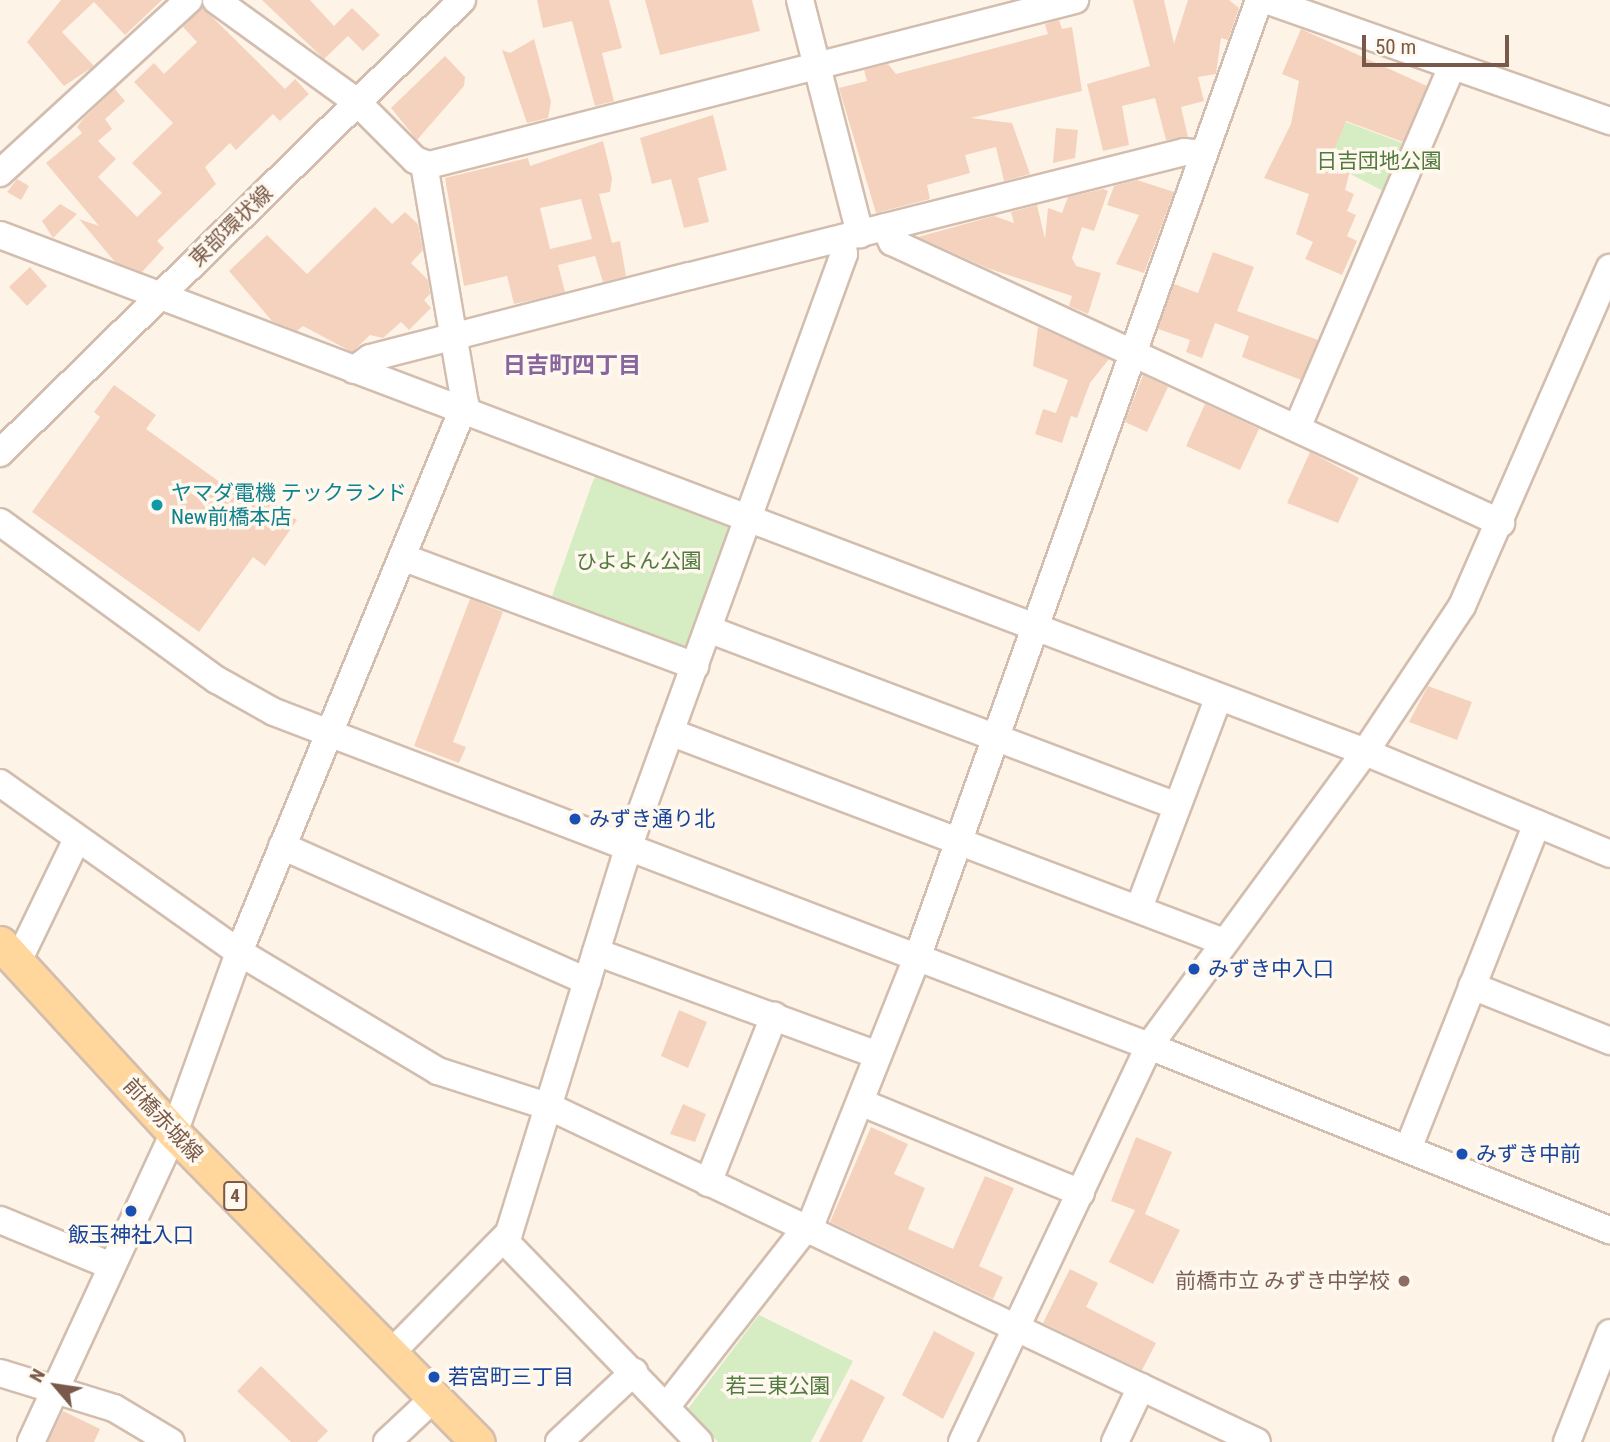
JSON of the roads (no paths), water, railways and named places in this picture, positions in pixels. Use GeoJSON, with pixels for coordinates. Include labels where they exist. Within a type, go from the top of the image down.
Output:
{"type":"FeatureCollection","features":[{"type":"Feature","properties":{"kind":"main road","name":"前橋赤城線"},"geometry":{"type":"LineString","coordinates":[[9,952],[174,1133],[478,1442]]}},
{"type":"Feature","properties":{"kind":"street"},"geometry":{"type":"LineString","coordinates":[[0,173],[189,0]]}},
{"type":"Feature","properties":{"kind":"street"},"geometry":{"type":"LineString","coordinates":[[31,1442],[109,1265],[174,1133],[239,952],[462,411],[457,337],[424,165],[357,102],[216,0]]}},
{"type":"Feature","properties":{"kind":"street","name":"東部環状線"},"geometry":{"type":"LineString","coordinates":[[0,453],[462,0]]}},
{"type":"Feature","properties":{"kind":"street"},"geometry":{"type":"LineString","coordinates":[[800,0],[862,233]]}},
{"type":"Feature","properties":{"kind":"street"},"geometry":{"type":"LineString","coordinates":[[424,165],[1075,0]]}},
{"type":"Feature","properties":{"kind":"street"},"geometry":{"type":"LineString","coordinates":[[666,1408],[807,1230],[917,958],[1259,0]]}},
{"type":"Feature","properties":{"kind":"street"},"geometry":{"type":"LineString","coordinates":[[1265,0],[1610,121]]}},
{"type":"Feature","properties":{"kind":"street"},"geometry":{"type":"LineString","coordinates":[[1297,428],[1452,67]]}},
{"type":"Feature","properties":{"kind":"street"},"geometry":{"type":"LineString","coordinates":[[354,370],[363,360],[862,233],[1184,152],[1204,154]]}},
{"type":"Feature","properties":{"kind":"street"},"geometry":{"type":"LineString","coordinates":[[862,233],[891,243],[1501,523]]}},
{"type":"Feature","properties":{"kind":"street"},"geometry":{"type":"LineString","coordinates":[[390,1354],[505,1241],[550,1107],[628,848],[844,254],[862,233]]}},
{"type":"Feature","properties":{"kind":"street"},"geometry":{"type":"LineString","coordinates":[[0,235],[1035,627],[1218,699],[1365,752],[1610,854]]}},
{"type":"Feature","properties":{"kind":"street"},"geometry":{"type":"LineString","coordinates":[[962,1442],[1082,1193],[1149,1046],[1365,752],[1462,606],[1608,278]]}},
{"type":"Feature","properties":{"kind":"street"},"geometry":{"type":"LineString","coordinates":[[0,522],[217,680],[327,736],[1149,1046],[1610,1230]]}},
{"type":"Feature","properties":{"kind":"street"},"geometry":{"type":"LineString","coordinates":[[402,557],[695,666]]}},
{"type":"Feature","properties":{"kind":"street"},"geometry":{"type":"LineString","coordinates":[[708,629],[1177,806]]}},
{"type":"Feature","properties":{"kind":"street"},"geometry":{"type":"LineString","coordinates":[[1139,908],[1218,699]]}},
{"type":"Feature","properties":{"kind":"street"},"geometry":{"type":"LineString","coordinates":[[670,732],[1224,942]]}},
{"type":"Feature","properties":{"kind":"street"},"geometry":{"type":"LineString","coordinates":[[0,783],[239,952],[439,1071],[550,1107],[807,1230],[1018,1326],[1257,1442]]}},
{"type":"Feature","properties":{"kind":"street"},"geometry":{"type":"LineString","coordinates":[[1408,1149],[1537,824]]}},
{"type":"Feature","properties":{"kind":"street"},"geometry":{"type":"LineString","coordinates":[[9,952],[76,839]]}},
{"type":"Feature","properties":{"kind":"street"},"geometry":{"type":"LineString","coordinates":[[282,846],[587,981]]}},
{"type":"Feature","properties":{"kind":"street"},"geometry":{"type":"LineString","coordinates":[[596,952],[878,1055]]}},
{"type":"Feature","properties":{"kind":"street"},"geometry":{"type":"LineString","coordinates":[[1472,986],[1610,1041]]}},
{"type":"Feature","properties":{"kind":"street"},"geometry":{"type":"LineString","coordinates":[[708,1183],[774,1016]]}},
{"type":"Feature","properties":{"kind":"street"},"geometry":{"type":"LineString","coordinates":[[860,1102],[1082,1193]]}},
{"type":"Feature","properties":{"kind":"street"},"geometry":{"type":"LineString","coordinates":[[0,1220],[109,1265]]}},
{"type":"Feature","properties":{"kind":"street"},"geometry":{"type":"LineString","coordinates":[[505,1241],[699,1442]]}},
{"type":"Feature","properties":{"kind":"street"},"geometry":{"type":"LineString","coordinates":[[1567,1442],[1607,1349]]}},
{"type":"Feature","properties":{"kind":"street"},"geometry":{"type":"LineString","coordinates":[[559,1442],[634,1372]]}},
{"type":"Feature","properties":{"kind":"street"},"geometry":{"type":"LineString","coordinates":[[0,1373],[129,1415],[171,1442]]}},
{"type":"Feature","properties":{"kind":"street"},"geometry":{"type":"LineString","coordinates":[[1115,1442],[1141,1387]]}},
{"type":"Feature","properties":{"kind":"street"},"geometry":{"type":"LineString","coordinates":[[387,1442],[435,1398]]}},
{"type":"Feature","properties":{"kind":"place","name":"ヤマダ電機 テックランド New前橋本店"},"geometry":{"type":"Point","coordinates":[157,505]}},
{"type":"Feature","properties":{"kind":"place","name":"みずき通り北"},"geometry":{"type":"Point","coordinates":[575,819]}},
{"type":"Feature","properties":{"kind":"place","name":"みずき中入口"},"geometry":{"type":"Point","coordinates":[1194,969]}},
{"type":"Feature","properties":{"kind":"place","name":"みずき中前"},"geometry":{"type":"Point","coordinates":[1462,1154]}},
{"type":"Feature","properties":{"kind":"place","name":"飯玉神社入口"},"geometry":{"type":"Point","coordinates":[131,1211]}},
{"type":"Feature","properties":{"kind":"place","name":"前橋市立 みずき中学校"},"geometry":{"type":"Point","coordinates":[1404,1281]}},
{"type":"Feature","properties":{"kind":"place","name":"若宮町三丁目"},"geometry":{"type":"Point","coordinates":[434,1377]}},
{"type":"Feature","properties":{"kind":"district","name":"日吉町四丁目"},"geometry":{"type":"Point","coordinates":[572,366]}},
{"type":"Feature","properties":{"kind":"park label","name":"日吉団地公園"},"geometry":{"type":"Point","coordinates":[1379,161]}},
{"type":"Feature","properties":{"kind":"park label","name":"ひよよん公園"},"geometry":{"type":"Point","coordinates":[639,561]}},
{"type":"Feature","properties":{"kind":"park label","name":"若三東公園"},"geometry":{"type":"Point","coordinates":[778,1386]}}]}
